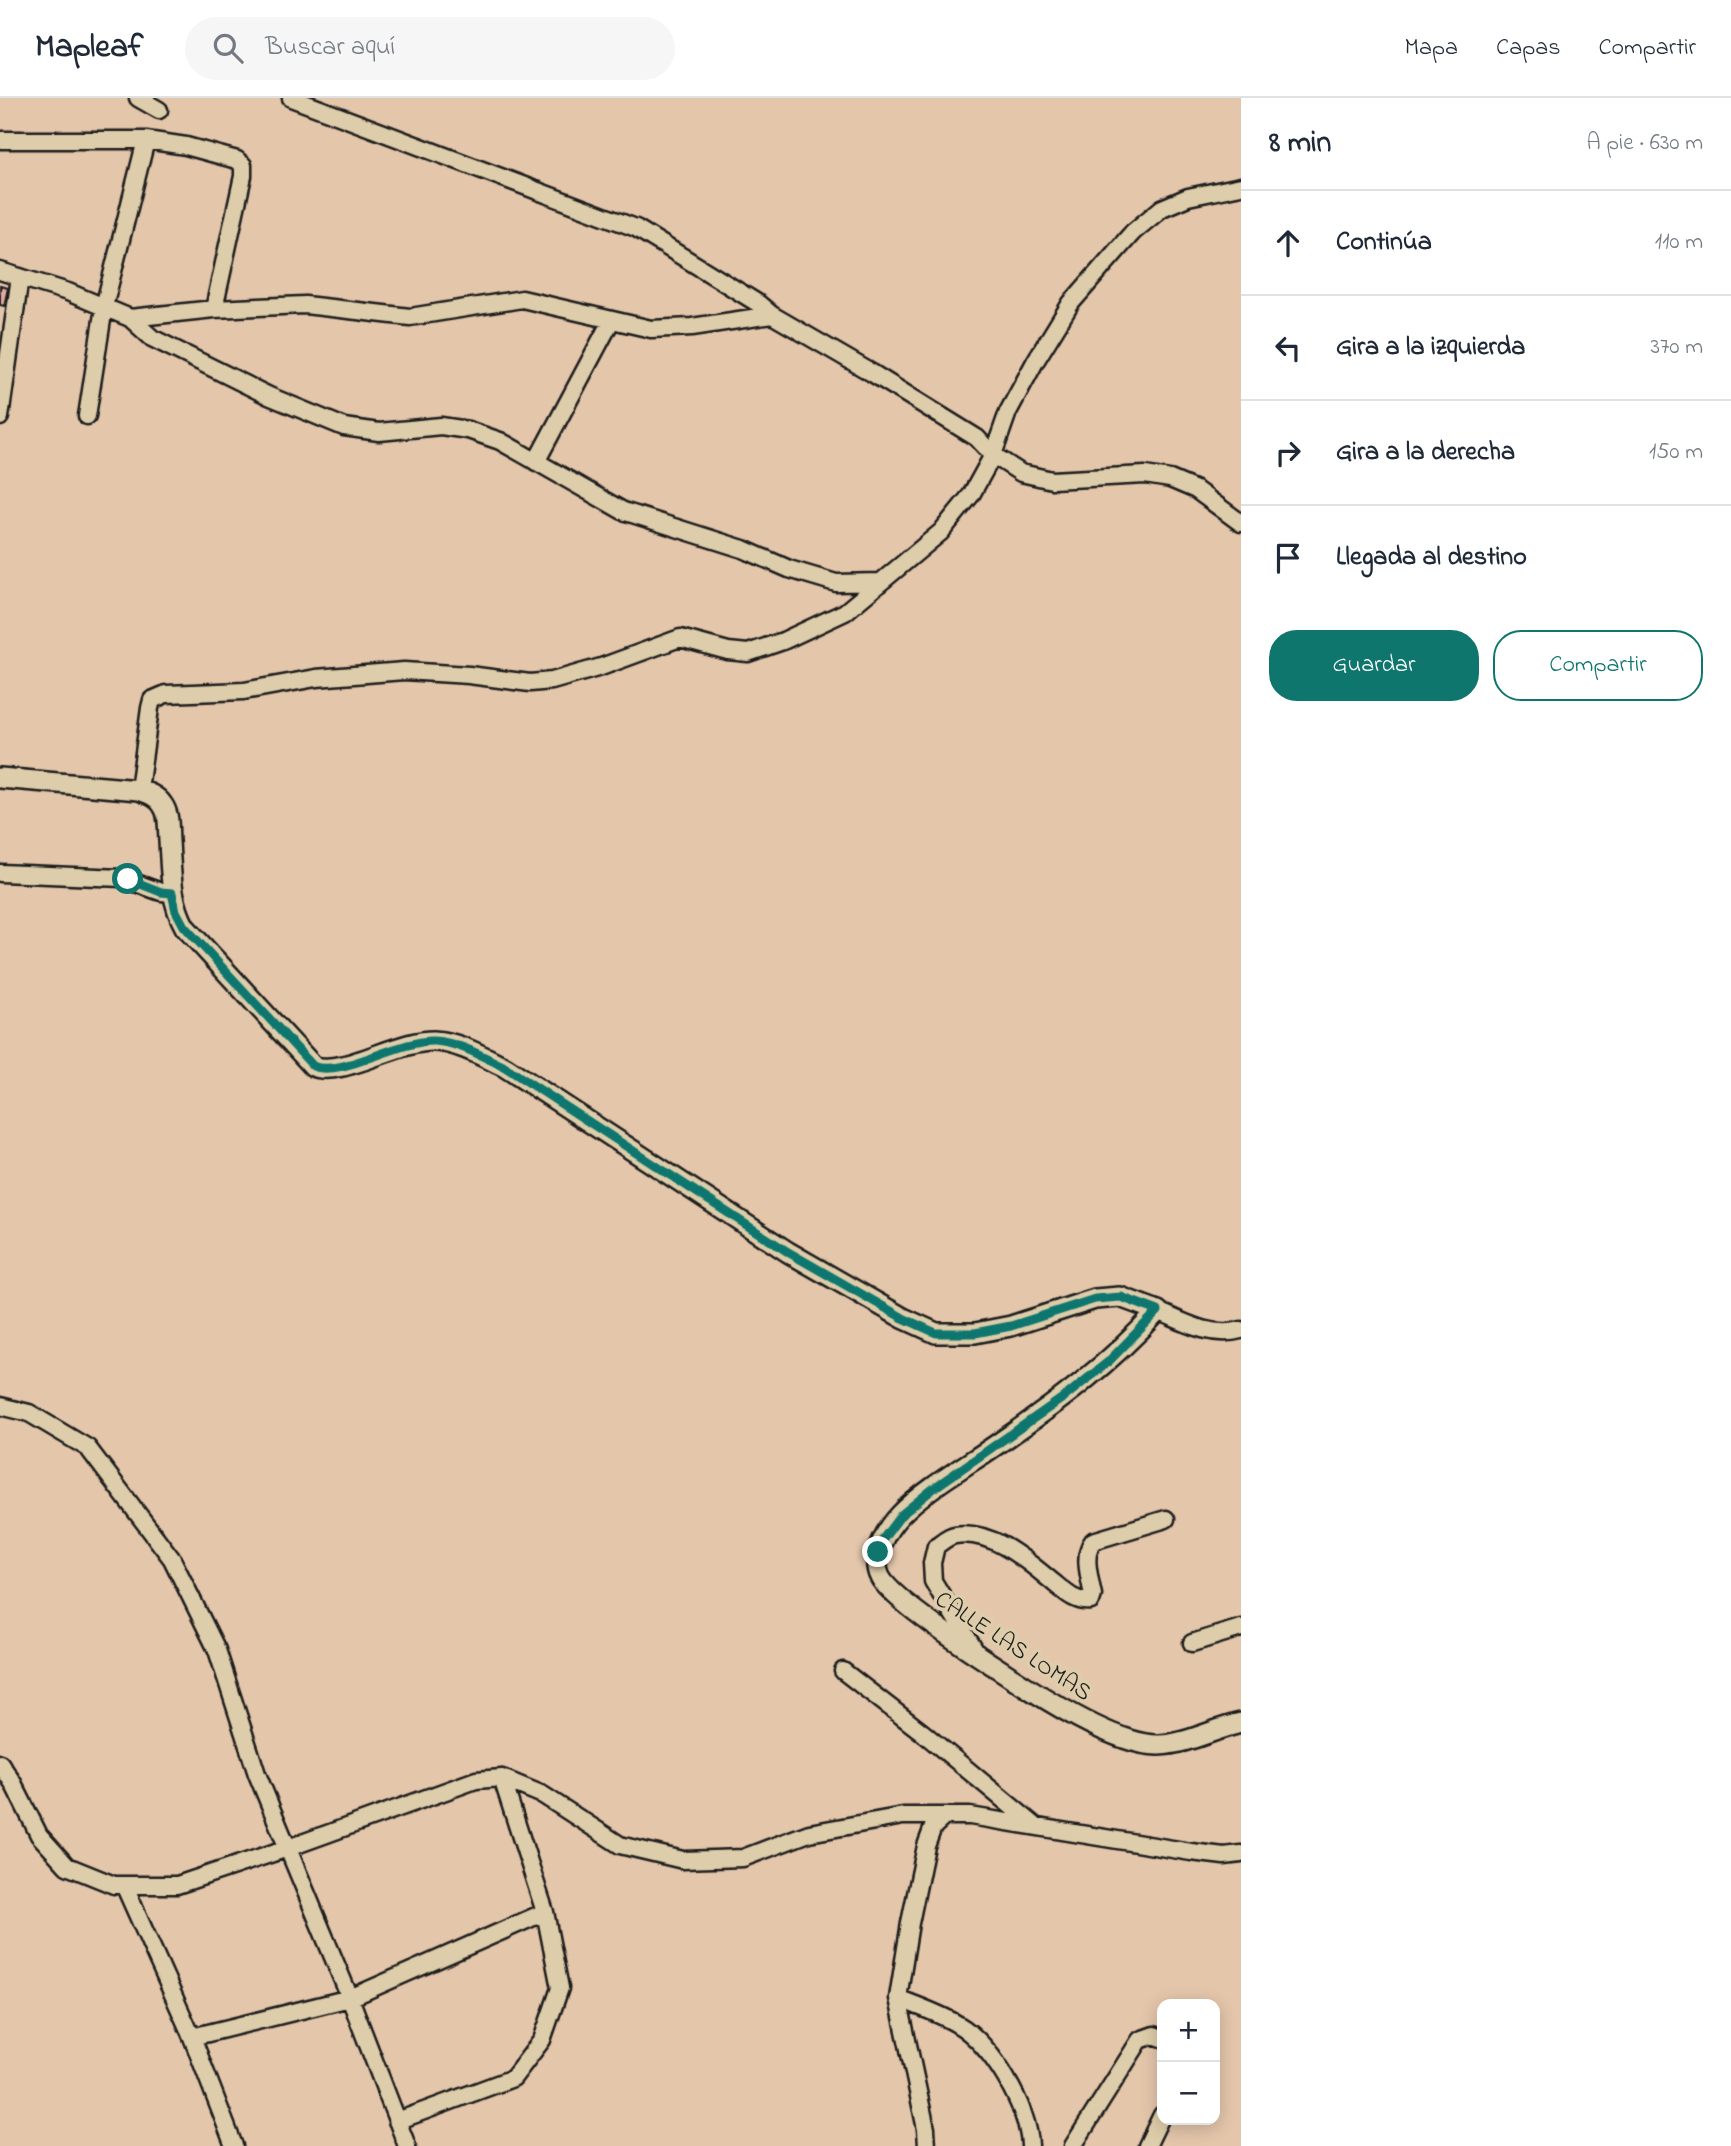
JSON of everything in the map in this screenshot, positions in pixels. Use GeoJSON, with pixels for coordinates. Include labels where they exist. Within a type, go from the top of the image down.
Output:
{"type":"FeatureCollection","features":[{"type":"Feature","properties":{"kind":"street"},"geometry":{"type":"LineString","coordinates":[[138,98],[159,110]]}},
{"type":"Feature","properties":{"kind":"street"},"geometry":{"type":"LineString","coordinates":[[291,98],[636,228],[759,304],[772,315],[977,438],[993,455],[1021,473],[1052,480],[1145,475],[1170,479],[1196,489],[1241,523]]}},
{"type":"Feature","properties":{"kind":"street"},"geometry":{"type":"LineString","coordinates":[[0,140],[146,140],[186,146],[237,160],[243,165],[243,176],[214,310]]}},
{"type":"Feature","properties":{"kind":"street"},"geometry":{"type":"LineString","coordinates":[[87,416],[104,307],[146,140]]}},
{"type":"Feature","properties":{"kind":"street"},"geometry":{"type":"LineString","coordinates":[[139,790],[152,700],[166,694],[243,691],[316,678],[404,671],[530,683],[552,681],[601,667],[680,638],[728,651],[748,653],[783,641],[845,612],[941,532],[971,495],[993,455],[1008,412],[1035,360],[1071,303],[1133,232],[1162,208],[1188,197],[1241,186]]}},
{"type":"Feature","properties":{"kind":"street"},"geometry":{"type":"LineString","coordinates":[[0,271],[68,292],[130,318],[152,338],[269,396],[344,427],[379,432],[441,426],[468,430],[500,441],[623,510],[836,583],[880,582]]}},
{"type":"Feature","properties":{"kind":"street"},"geometry":{"type":"LineString","coordinates":[[0,417],[20,277]]}},
{"type":"Feature","properties":{"kind":"street"},"geometry":{"type":"LineString","coordinates":[[130,318],[305,305],[410,317],[522,299],[651,329],[692,327],[772,315]]}},
{"type":"Feature","properties":{"kind":"street"},"geometry":{"type":"LineString","coordinates":[[536,462],[611,321]]}},
{"type":"Feature","properties":{"kind":"street"},"geometry":{"type":"LineString","coordinates":[[0,778],[139,790],[153,794],[162,803],[168,817],[172,893],[176,911],[184,926],[313,1066],[320,1069],[337,1068],[398,1047],[425,1041],[437,1041],[478,1054],[505,1067],[788,1252],[903,1318],[936,1333],[975,1333],[1011,1326],[1095,1299],[1121,1297],[1196,1328],[1223,1332],[1241,1329]]}},
{"type":"Feature","properties":{"kind":"street"},"geometry":{"type":"LineString","coordinates":[[0,873],[122,878],[161,892],[172,893]]}},
{"type":"Feature","properties":{"kind":"street","name":"CALLE LAS LOMAS"},"geometry":{"type":"LineString","coordinates":[[1158,1311],[1127,1344],[1067,1395],[934,1488],[901,1515],[883,1539],[878,1552],[879,1576],[911,1607],[979,1657],[1102,1729],[1131,1741],[1157,1745],[1181,1742],[1241,1723]]}},
{"type":"Feature","properties":{"kind":"street"},"geometry":{"type":"LineString","coordinates":[[0,1406],[29,1413],[88,1448],[172,1559],[217,1650],[257,1774],[350,1998],[407,2146]]}},
{"type":"Feature","properties":{"kind":"street"},"geometry":{"type":"LineString","coordinates":[[979,1657],[933,1581],[932,1563],[936,1546],[953,1535],[976,1535],[998,1543],[1072,1597],[1084,1602],[1091,1601],[1093,1595],[1087,1555],[1088,1547],[1093,1541],[1166,1519]]}},
{"type":"Feature","properties":{"kind":"street"},"geometry":{"type":"LineString","coordinates":[[1192,1643],[1241,1628]]}},
{"type":"Feature","properties":{"kind":"street"},"geometry":{"type":"LineString","coordinates":[[843,1671],[1036,1827]]}},
{"type":"Feature","properties":{"kind":"street"},"geometry":{"type":"LineString","coordinates":[[0,1763],[39,1835],[66,1866],[114,1885],[177,1885],[288,1849],[476,1780],[502,1778],[543,1795],[620,1845],[683,1860],[743,1858],[809,1833],[903,1816],[956,1814],[1191,1852],[1224,1856],[1241,1854]]}},
{"type":"Feature","properties":{"kind":"street"},"geometry":{"type":"LineString","coordinates":[[397,2120],[513,2078],[542,2040],[560,1988],[545,1912],[502,1778]]}},
{"type":"Feature","properties":{"kind":"street"},"geometry":{"type":"LineString","coordinates":[[927,2146],[926,2129],[898,1998],[926,1846],[933,1827],[945,1816]]}},
{"type":"Feature","properties":{"kind":"street"},"geometry":{"type":"LineString","coordinates":[[124,1885],[192,2037],[234,2146]]}},
{"type":"Feature","properties":{"kind":"street"},"geometry":{"type":"LineString","coordinates":[[192,2037],[350,1998],[545,1912]]}},
{"type":"Feature","properties":{"kind":"street"},"geometry":{"type":"LineString","coordinates":[[898,1998],[958,2024],[971,2035],[998,2068],[1014,2094],[1028,2125],[1030,2146]]}},
{"type":"Feature","properties":{"kind":"street"},"geometry":{"type":"LineString","coordinates":[[1073,2146],[1139,2040],[1157,2036]]}},
{"type":"Feature","properties":{"kind":"street"},"geometry":{"type":"LineString","coordinates":[[1147,2146],[1157,2125]]}},
{"type":"Feature","properties":{"kind":"building"},"geometry":{"type":"Polygon","coordinates":[[[0,286],[8,288],[4,306],[0,305],[0,286]]]}},
{"type":"Feature","properties":{"kind":"route"},"geometry":{"type":"LineString","coordinates":[[128,879],[161,892],[172,893],[176,911],[184,926],[313,1066],[320,1069],[337,1068],[398,1047],[425,1041],[450,1044],[478,1054],[505,1067],[788,1252],[903,1318],[936,1333],[975,1333],[1011,1326],[1095,1299],[1121,1297],[1158,1311],[1108,1362],[1067,1395],[934,1488],[901,1515],[883,1539],[878,1552]]}}]}
